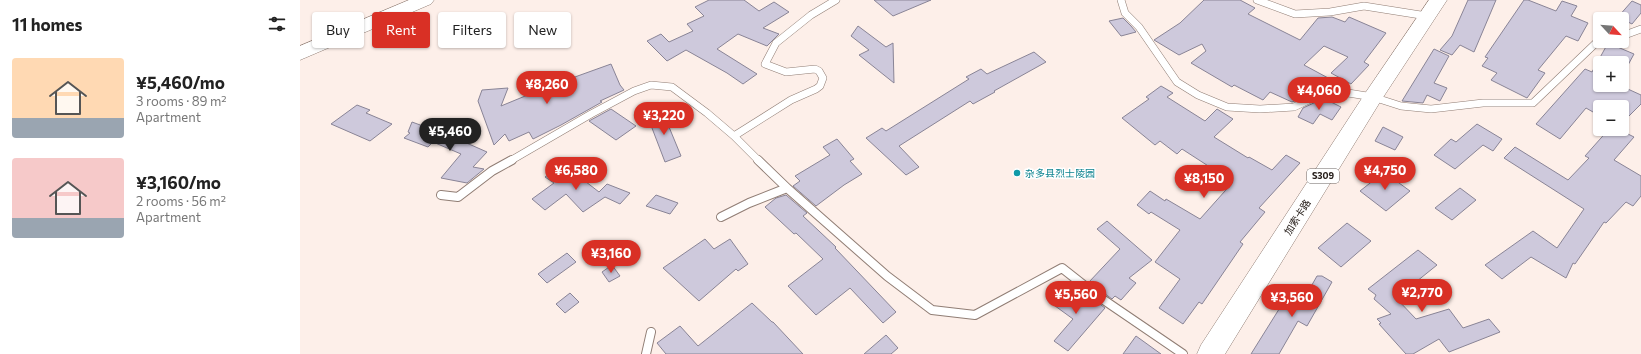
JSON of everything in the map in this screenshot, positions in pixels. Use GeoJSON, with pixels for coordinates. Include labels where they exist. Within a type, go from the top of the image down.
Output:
{"type":"FeatureCollection","features":[{"type":"Feature","properties":{"kind":"main road"},"geometry":{"type":"LineString","coordinates":[[300,53],[425,0]]}},
{"type":"Feature","properties":{"kind":"main road","name":"加索卡路"},"geometry":{"type":"LineString","coordinates":[[1210,354],[1373,97],[1433,8]]}},
{"type":"Feature","properties":{"kind":"lane"},"geometry":{"type":"LineString","coordinates":[[734,136],[791,100],[812,92],[820,86],[823,78],[819,71],[815,69],[786,72],[765,64],[776,44],[811,15],[836,0]]}},
{"type":"Feature","properties":{"kind":"lane"},"geometry":{"type":"LineString","coordinates":[[1121,0],[1126,13],[1139,27],[1177,82],[1198,95],[1226,107],[1260,109],[1294,107],[1317,96],[1342,92],[1373,97],[1401,106],[1431,109],[1483,103],[1533,103],[1561,74],[1593,46]]}},
{"type":"Feature","properties":{"kind":"lane"},"geometry":{"type":"LineString","coordinates":[[1257,0],[1295,14],[1330,12],[1364,6],[1433,8]]}},
{"type":"Feature","properties":{"kind":"lane"},"geometry":{"type":"LineString","coordinates":[[1629,33],[1641,29]]}},
{"type":"Feature","properties":{"kind":"lane"},"geometry":{"type":"LineString","coordinates":[[441,194],[458,197],[492,171],[634,91],[651,85],[672,87],[707,113],[734,136],[787,188],[887,276],[932,310],[975,315],[1062,268],[1095,294],[1183,354]]}},
{"type":"Feature","properties":{"kind":"lane"},"geometry":{"type":"LineString","coordinates":[[721,217],[749,203],[787,188]]}},
{"type":"Feature","properties":{"kind":"lane"},"geometry":{"type":"LineString","coordinates":[[646,354],[651,332]]}},
{"type":"Feature","properties":{"kind":"building"},"geometry":{"type":"Polygon","coordinates":[[[709,0],[744,0],[759,11],[774,2],[789,12],[763,28],[779,34],[767,46],[738,34],[717,49],[757,74],[743,84],[727,73],[686,50],[667,61],[647,41],[661,34],[669,42],[693,31],[687,24],[704,16],[695,7],[709,0]]]}},
{"type":"Feature","properties":{"kind":"building"},"geometry":{"type":"Polygon","coordinates":[[[874,0],[931,0],[893,16],[874,0]]]}},
{"type":"Feature","properties":{"kind":"building"},"geometry":{"type":"Polygon","coordinates":[[[1204,0],[1240,0],[1255,8],[1248,14],[1300,40],[1318,18],[1332,17],[1345,22],[1349,17],[1386,33],[1364,62],[1369,65],[1351,84],[1331,73],[1348,57],[1324,46],[1304,65],[1330,79],[1318,91],[1292,102],[1270,92],[1263,100],[1234,85],[1232,87],[1191,63],[1206,51],[1202,44],[1179,55],[1154,40],[1180,23],[1204,0]]]}},
{"type":"Feature","properties":{"kind":"building"},"geometry":{"type":"Polygon","coordinates":[[[1468,0],[1496,0],[1474,52],[1460,45],[1452,55],[1440,50],[1452,36],[1468,0]]]}},
{"type":"Feature","properties":{"kind":"building"},"geometry":{"type":"Polygon","coordinates":[[[1524,0],[1528,0],[1556,11],[1562,1],[1577,6],[1571,16],[1588,23],[1578,41],[1566,36],[1538,70],[1545,73],[1527,98],[1491,80],[1497,73],[1482,66],[1488,58],[1485,57],[1524,0]]]}},
{"type":"Feature","properties":{"kind":"building"},"geometry":{"type":"Polygon","coordinates":[[[1632,1],[1641,5],[1641,13],[1632,24],[1629,22],[1629,12],[1622,12],[1632,1]]]}},
{"type":"Feature","properties":{"kind":"building"},"geometry":{"type":"Polygon","coordinates":[[[1123,18],[1136,32],[1121,36],[1109,21],[1123,18]]]}},
{"type":"Feature","properties":{"kind":"building"},"geometry":{"type":"Polygon","coordinates":[[[858,26],[886,47],[893,43],[894,83],[859,55],[869,50],[851,36],[858,26]]]}},
{"type":"Feature","properties":{"kind":"building"},"geometry":{"type":"Polygon","coordinates":[[[1605,48],[1620,48],[1634,54],[1629,63],[1629,56],[1601,56],[1605,48]]]}},
{"type":"Feature","properties":{"kind":"building"},"geometry":{"type":"Polygon","coordinates":[[[1434,49],[1449,56],[1434,83],[1447,88],[1440,101],[1427,95],[1423,103],[1402,101],[1434,49]]]}},
{"type":"Feature","properties":{"kind":"building"},"geometry":{"type":"Polygon","coordinates":[[[1034,52],[1046,62],[973,104],[970,101],[899,146],[919,167],[906,175],[866,138],[882,128],[886,131],[969,79],[966,77],[981,69],[987,74],[1034,52]]]}},
{"type":"Feature","properties":{"kind":"building"},"geometry":{"type":"Polygon","coordinates":[[[611,64],[620,85],[624,90],[600,101],[602,102],[533,139],[529,132],[509,141],[505,134],[494,145],[478,101],[482,90],[508,88],[501,106],[547,87],[611,64]]]}},
{"type":"Feature","properties":{"kind":"building"},"geometry":{"type":"Polygon","coordinates":[[[1585,69],[1592,72],[1593,70],[1593,92],[1629,92],[1629,90],[1641,95],[1641,104],[1629,116],[1629,100],[1593,100],[1593,112],[1586,108],[1560,139],[1536,124],[1585,69]]]}},
{"type":"Feature","properties":{"kind":"building"},"geometry":{"type":"Polygon","coordinates":[[[1161,86],[1173,93],[1167,97],[1205,121],[1217,109],[1233,119],[1214,137],[1248,158],[1249,157],[1272,170],[1286,155],[1300,163],[1259,208],[1265,212],[1240,242],[1243,244],[1202,304],[1199,302],[1183,324],[1159,308],[1180,279],[1155,262],[1180,230],[1151,212],[1149,214],[1137,205],[1150,191],[1165,201],[1166,199],[1200,219],[1233,182],[1182,149],[1177,154],[1160,141],[1155,145],[1122,118],[1149,99],[1146,97],[1161,86]]]}},
{"type":"Feature","properties":{"kind":"building"},"geometry":{"type":"Polygon","coordinates":[[[1327,100],[1341,107],[1332,120],[1320,114],[1313,124],[1298,117],[1303,108],[1318,101],[1327,100]]]}},
{"type":"Feature","properties":{"kind":"building"},"geometry":{"type":"Polygon","coordinates":[[[357,105],[370,110],[366,113],[392,124],[370,141],[331,124],[357,105]]]}},
{"type":"Feature","properties":{"kind":"building"},"geometry":{"type":"Polygon","coordinates":[[[611,109],[636,126],[616,140],[589,121],[611,109]]]}},
{"type":"Feature","properties":{"kind":"building"},"geometry":{"type":"Polygon","coordinates":[[[662,110],[681,156],[665,162],[647,115],[662,110]]]}},
{"type":"Feature","properties":{"kind":"building"},"geometry":{"type":"Polygon","coordinates":[[[412,122],[453,137],[487,152],[473,167],[484,169],[467,183],[441,178],[461,154],[433,142],[428,147],[404,138],[410,133],[408,132],[412,122]]]}},
{"type":"Feature","properties":{"kind":"building"},"geometry":{"type":"Polygon","coordinates":[[[1477,124],[1502,139],[1493,151],[1483,145],[1455,169],[1434,155],[1451,139],[1456,142],[1477,124]]]}},
{"type":"Feature","properties":{"kind":"building"},"geometry":{"type":"Polygon","coordinates":[[[1383,127],[1403,137],[1395,150],[1375,141],[1383,127]]]}},
{"type":"Feature","properties":{"kind":"building"},"geometry":{"type":"Polygon","coordinates":[[[1629,134],[1634,137],[1614,160],[1641,176],[1641,196],[1633,206],[1626,202],[1606,223],[1604,222],[1575,264],[1573,263],[1566,278],[1531,257],[1502,279],[1485,265],[1533,231],[1557,248],[1584,209],[1504,158],[1515,147],[1568,180],[1589,158],[1585,156],[1603,136],[1629,136],[1629,134]]]}},
{"type":"Feature","properties":{"kind":"building"},"geometry":{"type":"Polygon","coordinates":[[[837,139],[854,159],[850,161],[862,174],[844,185],[816,206],[793,186],[800,181],[795,176],[830,155],[823,147],[837,139]]]}},
{"type":"Feature","properties":{"kind":"building"},"geometry":{"type":"Polygon","coordinates":[[[563,164],[599,192],[607,184],[630,193],[620,204],[605,197],[583,212],[566,194],[545,210],[532,199],[554,183],[545,177],[563,164]]]}},
{"type":"Feature","properties":{"kind":"building"},"geometry":{"type":"Polygon","coordinates":[[[1384,172],[1410,191],[1386,211],[1360,191],[1384,172]]]}},
{"type":"Feature","properties":{"kind":"building"},"geometry":{"type":"Polygon","coordinates":[[[1460,188],[1476,200],[1452,220],[1435,208],[1460,188]]]}},
{"type":"Feature","properties":{"kind":"building"},"geometry":{"type":"Polygon","coordinates":[[[656,195],[678,203],[670,214],[646,206],[656,195]]]}},
{"type":"Feature","properties":{"kind":"building"},"geometry":{"type":"Polygon","coordinates":[[[786,195],[807,213],[803,216],[836,247],[835,248],[896,312],[883,323],[850,288],[816,315],[788,286],[823,259],[796,233],[794,234],[765,207],[776,198],[786,195]]]}},
{"type":"Feature","properties":{"kind":"building"},"geometry":{"type":"Polygon","coordinates":[[[1107,221],[1152,260],[1129,278],[1136,283],[1121,300],[1115,296],[1112,299],[1089,282],[1120,249],[1097,229],[1107,221]]]}},
{"type":"Feature","properties":{"kind":"building"},"geometry":{"type":"Polygon","coordinates":[[[1347,223],[1371,241],[1341,267],[1318,248],[1347,223]]]}},
{"type":"Feature","properties":{"kind":"building"},"geometry":{"type":"Polygon","coordinates":[[[705,239],[714,249],[730,239],[748,264],[738,271],[736,269],[699,301],[663,268],[705,239]]]}},
{"type":"Feature","properties":{"kind":"building"},"geometry":{"type":"Polygon","coordinates":[[[1418,250],[1437,265],[1396,298],[1416,319],[1449,309],[1463,328],[1489,319],[1500,332],[1449,352],[1439,339],[1413,354],[1406,354],[1379,324],[1381,323],[1377,319],[1391,314],[1374,299],[1376,295],[1368,289],[1418,250]]]}},
{"type":"Feature","properties":{"kind":"building"},"geometry":{"type":"Polygon","coordinates":[[[567,253],[576,262],[547,283],[538,274],[567,253]]]}},
{"type":"Feature","properties":{"kind":"building"},"geometry":{"type":"Polygon","coordinates":[[[612,265],[620,276],[609,282],[602,272],[612,265]]]}},
{"type":"Feature","properties":{"kind":"building"},"geometry":{"type":"Polygon","coordinates":[[[1317,276],[1322,276],[1332,282],[1307,326],[1298,321],[1279,354],[1251,354],[1286,298],[1300,306],[1317,276]]]}},
{"type":"Feature","properties":{"kind":"building"},"geometry":{"type":"Polygon","coordinates":[[[1066,287],[1077,295],[1081,290],[1105,308],[1068,351],[1054,341],[1073,319],[1051,303],[1066,287]]]}},
{"type":"Feature","properties":{"kind":"building"},"geometry":{"type":"Polygon","coordinates":[[[570,293],[579,302],[565,313],[556,304],[570,293]]]}},
{"type":"Feature","properties":{"kind":"building"},"geometry":{"type":"Polygon","coordinates":[[[752,303],[773,322],[803,354],[666,354],[657,343],[680,326],[698,346],[752,303]]]}},
{"type":"Feature","properties":{"kind":"building"},"geometry":{"type":"Polygon","coordinates":[[[886,335],[898,348],[891,354],[864,354],[886,335]]]}},
{"type":"Feature","properties":{"kind":"building"},"geometry":{"type":"Polygon","coordinates":[[[1136,336],[1161,354],[1123,354],[1136,336]]]}},
{"type":"Feature","properties":{"kind":"place","name":"杂多县烈士陵园"},"geometry":{"type":"Point","coordinates":[1017,173]}}]}
